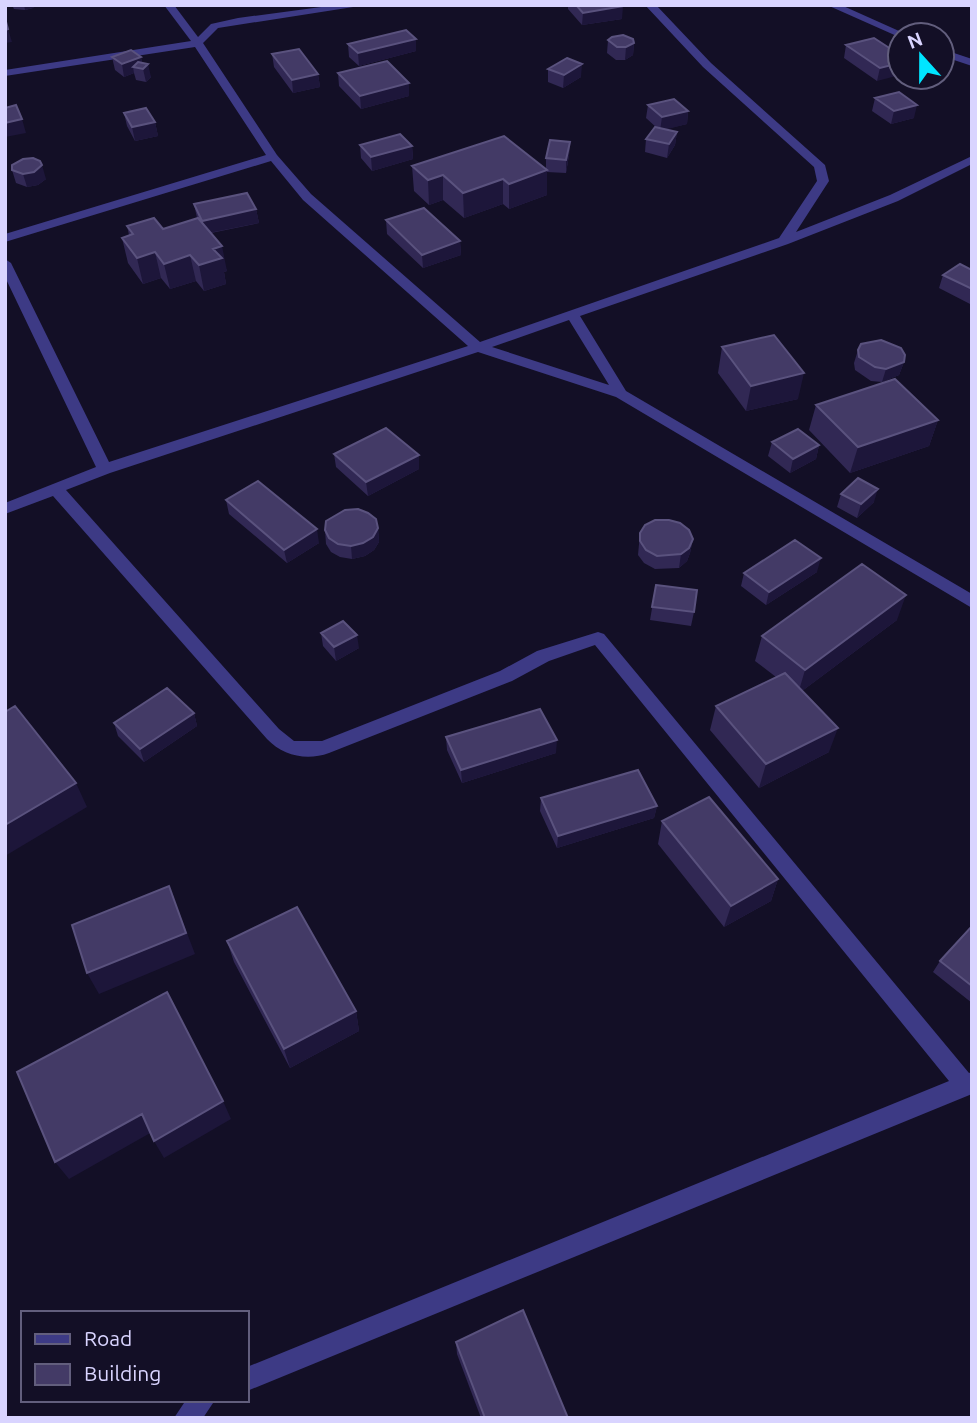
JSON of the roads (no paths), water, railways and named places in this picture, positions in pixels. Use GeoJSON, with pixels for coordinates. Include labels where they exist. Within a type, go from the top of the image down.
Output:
{"type":"FeatureCollection","features":[{"type":"Feature","properties":{"kind":"street"},"geometry":{"type":"LineString","coordinates":[[169,5],[198,43],[272,157],[307,197],[478,347],[621,394],[972,603]]}},
{"type":"Feature","properties":{"kind":"street"},"geometry":{"type":"LineString","coordinates":[[5,74],[198,43],[215,26],[227,23],[361,5]]}},
{"type":"Feature","properties":{"kind":"street"},"geometry":{"type":"LineString","coordinates":[[650,5],[707,65],[818,165],[823,173],[823,181],[784,241]]}},
{"type":"Feature","properties":{"kind":"street"},"geometry":{"type":"LineString","coordinates":[[832,5],[886,28]]}},
{"type":"Feature","properties":{"kind":"street"},"geometry":{"type":"LineString","coordinates":[[5,238],[272,157]]}},
{"type":"Feature","properties":{"kind":"street"},"geometry":{"type":"LineString","coordinates":[[5,509],[105,469],[478,347],[784,241],[894,198],[972,159]]}},
{"type":"Feature","properties":{"kind":"street"},"geometry":{"type":"LineString","coordinates":[[5,262],[105,469]]}},
{"type":"Feature","properties":{"kind":"street"},"geometry":{"type":"LineString","coordinates":[[573,315],[621,394]]}},
{"type":"Feature","properties":{"kind":"street"},"geometry":{"type":"LineString","coordinates":[[55,488],[267,726],[276,740],[299,751],[323,748],[506,676],[543,656],[598,638],[969,1084],[248,1379]]}},
{"type":"Feature","properties":{"kind":"street"},"geometry":{"type":"LineString","coordinates":[[186,1418],[201,1402]]}}]}
